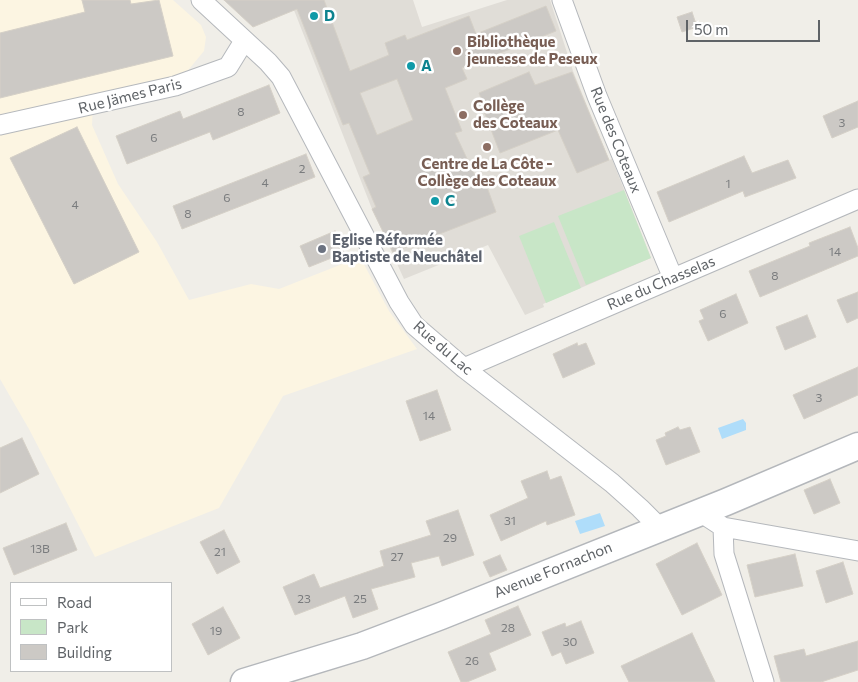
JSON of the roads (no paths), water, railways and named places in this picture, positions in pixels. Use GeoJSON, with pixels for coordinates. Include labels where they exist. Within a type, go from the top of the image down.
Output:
{"type":"FeatureCollection","features":[{"type":"Feature","properties":{"kind":"street","name":"Rue du Lac"},"geometry":{"type":"LineString","coordinates":[[201,0],[268,62],[281,77],[399,302],[414,325],[464,368],[612,483],[653,521],[655,529]]}},
{"type":"Feature","properties":{"kind":"street","name":"Rue des Coteaux"},"geometry":{"type":"LineString","coordinates":[[562,0],[597,96],[673,278]]}},
{"type":"Feature","properties":{"kind":"street","name":"Rue Jämes Paris"},"geometry":{"type":"LineString","coordinates":[[0,125],[175,86],[228,67],[244,41]]}},
{"type":"Feature","properties":{"kind":"street","name":"Rue du Chasselas"},"geometry":{"type":"LineString","coordinates":[[464,368],[858,199]]}},
{"type":"Feature","properties":{"kind":"street","name":"Avenue Fornachon"},"geometry":{"type":"LineString","coordinates":[[244,682],[362,646],[441,616],[858,446]]}},
{"type":"Feature","properties":{"kind":"street"},"geometry":{"type":"LineString","coordinates":[[700,512],[723,527],[858,552]]}},
{"type":"Feature","properties":{"kind":"street"},"geometry":{"type":"LineString","coordinates":[[723,527],[724,554],[764,682]]}},
{"type":"Feature","properties":{"kind":"water"},"geometry":{"type":"Polygon","coordinates":[[[743,419],[746,423],[746,430],[722,439],[718,428],[743,419]]]}},
{"type":"Feature","properties":{"kind":"water"},"geometry":{"type":"Polygon","coordinates":[[[600,513],[605,526],[580,534],[575,521],[600,513]]]}},
{"type":"Feature","properties":{"kind":"place","name":"D"},"geometry":{"type":"Point","coordinates":[314,16]}},
{"type":"Feature","properties":{"kind":"place","name":"Bibliothèque jeunesse de Peseux"},"geometry":{"type":"Point","coordinates":[457,51]}},
{"type":"Feature","properties":{"kind":"place","name":"A"},"geometry":{"type":"Point","coordinates":[411,66]}},
{"type":"Feature","properties":{"kind":"place","name":"Collège des Coteaux"},"geometry":{"type":"Point","coordinates":[463,115]}},
{"type":"Feature","properties":{"kind":"place","name":"Centre de La Côte - Collège des Coteaux"},"geometry":{"type":"Point","coordinates":[487,147]}},
{"type":"Feature","properties":{"kind":"place","name":"C"},"geometry":{"type":"Point","coordinates":[435,201]}},
{"type":"Feature","properties":{"kind":"place","name":"Eglise Réformée Baptiste de Neuchâtel"},"geometry":{"type":"Point","coordinates":[322,249]}}]}
